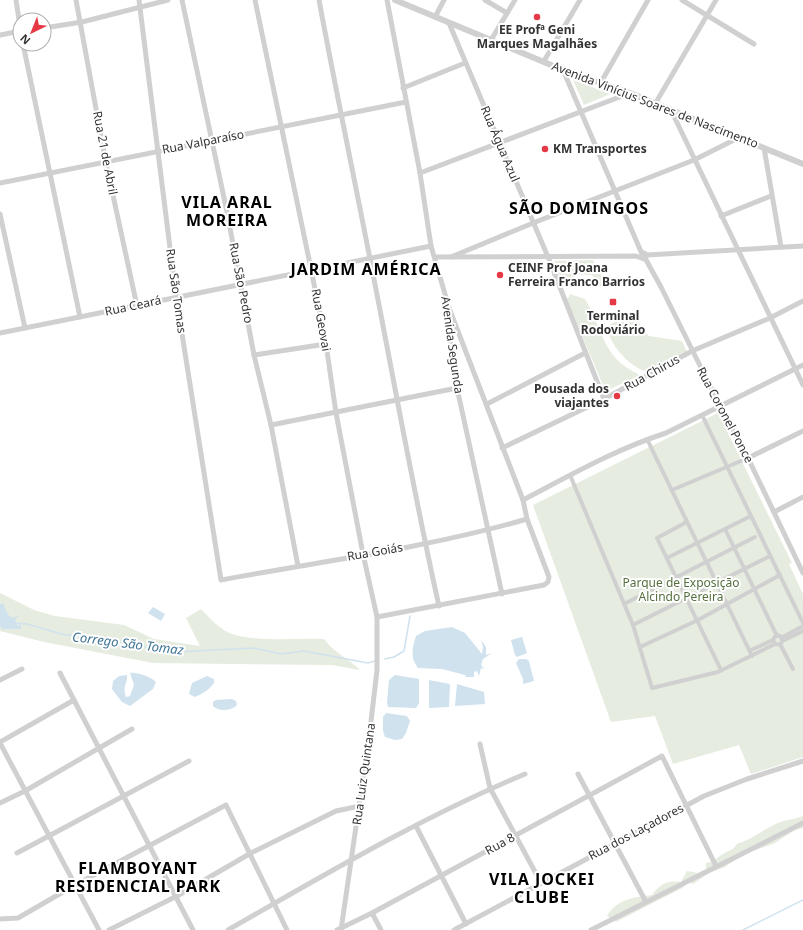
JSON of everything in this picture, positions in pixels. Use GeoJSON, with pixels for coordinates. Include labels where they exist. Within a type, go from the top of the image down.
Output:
{"type":"FeatureCollection","features":[{"type":"Feature","properties":{"kind":"street"},"geometry":{"type":"LineString","coordinates":[[16,0],[18,12]]}},
{"type":"Feature","properties":{"kind":"street","name":"Rua 21 de Abril"},"geometry":{"type":"LineString","coordinates":[[76,0],[82,22],[106,163],[138,306]]}},
{"type":"Feature","properties":{"kind":"street","name":"Rua São Tomas"},"geometry":{"type":"LineString","coordinates":[[139,0],[176,296],[221,580]]}},
{"type":"Feature","properties":{"kind":"street"},"geometry":{"type":"LineString","coordinates":[[52,27],[82,22],[168,0]]}},
{"type":"Feature","properties":{"kind":"street","name":"Rua São Pedro"},"geometry":{"type":"LineString","coordinates":[[182,0],[241,284],[254,355],[271,425],[298,566]]}},
{"type":"Feature","properties":{"kind":"street","name":"Rua Geovai"},"geometry":{"type":"LineString","coordinates":[[254,0],[282,126],[311,269],[326,344],[336,413],[363,554],[378,617]]}},
{"type":"Feature","properties":{"kind":"street"},"geometry":{"type":"LineString","coordinates":[[318,0],[438,606]]}},
{"type":"Feature","properties":{"kind":"street","name":"Avenida Segunda"},"geometry":{"type":"LineString","coordinates":[[387,0],[420,173],[431,246],[449,308],[447,318],[457,388],[502,594]]}},
{"type":"Feature","properties":{"kind":"street","name":"Avenida Vinícius Soares de Nascimento"},"geometry":{"type":"LineString","coordinates":[[395,0],[563,70],[600,84],[630,93],[803,164]]}},
{"type":"Feature","properties":{"kind":"street"},"geometry":{"type":"LineString","coordinates":[[435,17],[444,0]]}},
{"type":"Feature","properties":{"kind":"street"},"geometry":{"type":"LineString","coordinates":[[485,0],[507,13]]}},
{"type":"Feature","properties":{"kind":"street"},"geometry":{"type":"LineString","coordinates":[[491,40],[515,0]]}},
{"type":"Feature","properties":{"kind":"street"},"geometry":{"type":"LineString","coordinates":[[544,61],[580,0]]}},
{"type":"Feature","properties":{"kind":"street"},"geometry":{"type":"LineString","coordinates":[[600,84],[648,0]]}},
{"type":"Feature","properties":{"kind":"street"},"geometry":{"type":"LineString","coordinates":[[682,0],[708,14],[754,44]]}},
{"type":"Feature","properties":{"kind":"street"},"geometry":{"type":"LineString","coordinates":[[655,104],[716,0]]}},
{"type":"Feature","properties":{"kind":"street","name":"Rua Água Azul"},"geometry":{"type":"LineString","coordinates":[[449,23],[548,257],[604,399]]}},
{"type":"Feature","properties":{"kind":"street"},"geometry":{"type":"LineString","coordinates":[[0,35],[12,33]]}},
{"type":"Feature","properties":{"kind":"street"},"geometry":{"type":"LineString","coordinates":[[25,52],[80,317]]}},
{"type":"Feature","properties":{"kind":"street"},"geometry":{"type":"LineString","coordinates":[[403,88],[466,63]]}},
{"type":"Feature","properties":{"kind":"street","name":"Rua Coronel Ponce"},"geometry":{"type":"LineString","coordinates":[[563,70],[644,256],[748,458],[803,573]]}},
{"type":"Feature","properties":{"kind":"street"},"geometry":{"type":"LineString","coordinates":[[420,173],[500,144],[630,93]]}},
{"type":"Feature","properties":{"kind":"street","name":"Rua Valparaíso"},"geometry":{"type":"LineString","coordinates":[[0,183],[406,102]]}},
{"type":"Feature","properties":{"kind":"street"},"geometry":{"type":"LineString","coordinates":[[671,110],[803,385]]}},
{"type":"Feature","properties":{"kind":"street"},"geometry":{"type":"LineString","coordinates":[[451,257],[615,190],[694,160],[738,138]]}},
{"type":"Feature","properties":{"kind":"street"},"geometry":{"type":"LineString","coordinates":[[764,148],[771,196],[781,247]]}},
{"type":"Feature","properties":{"kind":"street"},"geometry":{"type":"LineString","coordinates":[[721,216],[771,196]]}},
{"type":"Feature","properties":{"kind":"street"},"geometry":{"type":"LineString","coordinates":[[0,214],[25,328]]}},
{"type":"Feature","properties":{"kind":"street"},"geometry":{"type":"LineString","coordinates":[[796,246],[803,242]]}},
{"type":"Feature","properties":{"kind":"street","name":"Rua Ceará"},"geometry":{"type":"LineString","coordinates":[[0,333],[138,306],[176,296],[431,246]]}},
{"type":"Feature","properties":{"kind":"street"},"geometry":{"type":"LineString","coordinates":[[435,257],[644,256],[803,246]]}},
{"type":"Feature","properties":{"kind":"street","name":"Rua Chirus"},"geometry":{"type":"LineString","coordinates":[[502,448],[604,399],[692,351],[770,318],[803,301]]}},
{"type":"Feature","properties":{"kind":"street"},"geometry":{"type":"LineString","coordinates":[[378,617],[502,594],[544,585],[548,582],[549,577],[527,520],[523,500],[449,308]]}},
{"type":"Feature","properties":{"kind":"street"},"geometry":{"type":"LineString","coordinates":[[254,355],[326,344]]}},
{"type":"Feature","properties":{"kind":"street"},"geometry":{"type":"LineString","coordinates":[[487,404],[585,353]]}},
{"type":"Feature","properties":{"kind":"street"},"geometry":{"type":"LineString","coordinates":[[523,500],[570,475],[647,439],[666,433],[803,365]]}},
{"type":"Feature","properties":{"kind":"street"},"geometry":{"type":"LineString","coordinates":[[271,425],[457,388]]}},
{"type":"Feature","properties":{"kind":"street"},"geometry":{"type":"LineString","coordinates":[[702,415],[803,623]]}},
{"type":"Feature","properties":{"kind":"street"},"geometry":{"type":"LineString","coordinates":[[672,490],[748,458],[803,431]]}},
{"type":"Feature","properties":{"kind":"street"},"geometry":{"type":"LineString","coordinates":[[647,439],[751,650],[752,656]]}},
{"type":"Feature","properties":{"kind":"street"},"geometry":{"type":"LineString","coordinates":[[570,475],[633,624],[652,688],[721,670],[752,656],[803,626]]}},
{"type":"Feature","properties":{"kind":"street"},"geometry":{"type":"LineString","coordinates":[[774,512],[803,497]]}},
{"type":"Feature","properties":{"kind":"street"},"geometry":{"type":"LineString","coordinates":[[667,558],[697,541],[751,516]]}},
{"type":"Feature","properties":{"kind":"street"},"geometry":{"type":"LineString","coordinates":[[686,519],[685,523],[657,538],[688,598],[721,670]]}},
{"type":"Feature","properties":{"kind":"street","name":"Rua Goiás"},"geometry":{"type":"LineString","coordinates":[[221,580],[425,544],[527,520]]}},
{"type":"Feature","properties":{"kind":"street"},"geometry":{"type":"LineString","coordinates":[[725,528],[778,641],[793,669]]}},
{"type":"Feature","properties":{"kind":"street"},"geometry":{"type":"LineString","coordinates":[[624,604],[755,537]]}},
{"type":"Feature","properties":{"kind":"street"},"geometry":{"type":"LineString","coordinates":[[633,624],[688,598],[743,568],[770,556]]}},
{"type":"Feature","properties":{"kind":"street"},"geometry":{"type":"LineString","coordinates":[[798,562],[803,559]]}},
{"type":"Feature","properties":{"kind":"street"},"geometry":{"type":"LineString","coordinates":[[640,647],[698,620],[780,575]]}},
{"type":"Feature","properties":{"kind":"street","name":"Rua Luiz Quintana"},"geometry":{"type":"LineString","coordinates":[[340,929],[360,806],[377,670],[378,617]]}},
{"type":"Feature","properties":{"kind":"street"},"geometry":{"type":"LineString","coordinates":[[751,650],[803,631]]}},
{"type":"Feature","properties":{"kind":"street"},"geometry":{"type":"LineString","coordinates":[[0,680],[22,669]]}},
{"type":"Feature","properties":{"kind":"street"},"geometry":{"type":"LineString","coordinates":[[60,673],[177,896],[193,930]]}},
{"type":"Feature","properties":{"kind":"street"},"geometry":{"type":"LineString","coordinates":[[74,700],[0,743],[99,930]]}},
{"type":"Feature","properties":{"kind":"street"},"geometry":{"type":"LineString","coordinates":[[0,803],[132,728]]}},
{"type":"Feature","properties":{"kind":"street"},"geometry":{"type":"LineString","coordinates":[[480,744],[490,788],[540,884]]}},
{"type":"Feature","properties":{"kind":"street","name":"Rua 8"},"geometry":{"type":"LineString","coordinates":[[340,929],[662,756],[686,806]]}},
{"type":"Feature","properties":{"kind":"street"},"geometry":{"type":"LineString","coordinates":[[17,854],[189,761]]}},
{"type":"Feature","properties":{"kind":"street","name":"Rua dos Laçadores"},"geometry":{"type":"LineString","coordinates":[[454,930],[686,806],[747,779],[803,761]]}},
{"type":"Feature","properties":{"kind":"street"},"geometry":{"type":"LineString","coordinates":[[228,930],[416,826],[490,788],[525,774]]}},
{"type":"Feature","properties":{"kind":"street"},"geometry":{"type":"LineString","coordinates":[[578,774],[646,902]]}},
{"type":"Feature","properties":{"kind":"street"},"geometry":{"type":"LineString","coordinates":[[0,919],[11,920],[18,918],[75,885],[226,805],[251,853],[273,904],[287,930]]}},
{"type":"Feature","properties":{"kind":"street"},"geometry":{"type":"LineString","coordinates":[[108,930],[177,896],[251,853],[336,811],[360,806]]}},
{"type":"Feature","properties":{"kind":"street"},"geometry":{"type":"LineString","coordinates":[[686,806],[716,866]]}},
{"type":"Feature","properties":{"kind":"street"},"geometry":{"type":"LineString","coordinates":[[591,930],[803,823]]}},
{"type":"Feature","properties":{"kind":"street"},"geometry":{"type":"LineString","coordinates":[[416,826],[466,924]]}},
{"type":"Feature","properties":{"kind":"street"},"geometry":{"type":"LineString","coordinates":[[372,913],[381,930]]}},
{"type":"Feature","properties":{"kind":"green space"},"geometry":{"type":"Polygon","coordinates":[[[573,80],[610,94],[584,105],[573,80]]]}},
{"type":"Feature","properties":{"kind":"green space"},"geometry":{"type":"Polygon","coordinates":[[[593,260],[606,283],[599,287],[592,275],[573,274],[577,284],[573,287],[565,284],[560,278],[554,264],[555,261],[593,260]]]}},
{"type":"Feature","properties":{"kind":"green space"},"geometry":{"type":"Polygon","coordinates":[[[570,294],[585,299],[610,351],[626,367],[638,374],[638,376],[606,391],[605,390],[567,300],[570,294]]]}},
{"type":"Feature","properties":{"kind":"green space"},"geometry":{"type":"Polygon","coordinates":[[[634,312],[643,331],[649,336],[682,341],[687,352],[651,371],[645,371],[631,363],[613,343],[609,336],[608,330],[609,325],[634,312]]]}},
{"type":"Feature","properties":{"kind":"green space","name":"Parque de Exposição Alcindo Pereira"},"geometry":{"type":"Polygon","coordinates":[[[718,413],[792,563],[789,564],[803,594],[803,757],[751,774],[739,745],[673,764],[655,716],[611,722],[533,505],[718,413]]]}},
{"type":"Feature","properties":{"kind":"green space"},"geometry":{"type":"Polygon","coordinates":[[[0,593],[34,610],[55,616],[124,625],[154,639],[200,646],[186,618],[201,609],[215,623],[232,634],[264,639],[324,639],[332,648],[360,670],[332,665],[153,663],[44,642],[0,631],[0,593]]]}},
{"type":"Feature","properties":{"kind":"green space"},"geometry":{"type":"Polygon","coordinates":[[[803,816],[803,828],[795,830],[775,843],[742,855],[725,867],[709,873],[693,884],[689,882],[682,888],[616,922],[607,916],[615,906],[620,903],[632,898],[652,895],[658,888],[668,882],[681,882],[687,871],[698,873],[706,869],[706,863],[713,861],[731,850],[738,843],[747,840],[778,823],[803,816]]]}},
{"type":"Feature","properties":{"kind":"water"},"geometry":{"type":"Polygon","coordinates":[[[3,603],[11,617],[13,618],[19,615],[15,620],[18,626],[21,624],[21,629],[2,629],[0,626],[0,604],[3,603]]]}},
{"type":"Feature","properties":{"kind":"water"},"geometry":{"type":"Polygon","coordinates":[[[153,607],[165,614],[161,621],[148,613],[153,607]]]}},
{"type":"Feature","properties":{"kind":"water"},"geometry":{"type":"Polygon","coordinates":[[[452,627],[465,633],[482,654],[483,647],[481,640],[486,647],[486,655],[492,653],[483,659],[481,665],[484,669],[481,668],[479,676],[477,671],[474,672],[474,677],[466,677],[465,675],[442,669],[418,668],[415,664],[412,653],[416,636],[425,631],[452,627]]]}},
{"type":"Feature","properties":{"kind":"water"},"geometry":{"type":"Polygon","coordinates":[[[522,637],[527,653],[517,657],[515,655],[511,640],[522,637]]]}},
{"type":"Feature","properties":{"kind":"water"},"geometry":{"type":"Polygon","coordinates":[[[519,659],[526,659],[529,661],[534,681],[523,684],[523,679],[516,663],[519,659]]]}},
{"type":"Feature","properties":{"kind":"water"},"geometry":{"type":"Polygon","coordinates":[[[130,673],[144,675],[156,682],[153,689],[130,706],[122,702],[112,689],[113,681],[119,676],[127,675],[125,693],[126,697],[130,696],[134,685],[130,673]]]}},
{"type":"Feature","properties":{"kind":"water"},"geometry":{"type":"Polygon","coordinates":[[[395,675],[419,679],[419,703],[416,708],[388,707],[389,680],[395,675]]]}},
{"type":"Feature","properties":{"kind":"water"},"geometry":{"type":"Polygon","coordinates":[[[207,676],[214,679],[214,683],[210,688],[195,697],[189,694],[192,683],[207,676]]]}},
{"type":"Feature","properties":{"kind":"water"},"geometry":{"type":"Polygon","coordinates":[[[429,680],[450,684],[449,707],[429,708],[429,680]]]}},
{"type":"Feature","properties":{"kind":"water"},"geometry":{"type":"Polygon","coordinates":[[[457,684],[484,692],[485,704],[455,706],[457,684]]]}},
{"type":"Feature","properties":{"kind":"water"},"geometry":{"type":"Polygon","coordinates":[[[232,699],[236,701],[237,705],[232,709],[222,710],[213,706],[213,702],[216,700],[232,699]]]}},
{"type":"Feature","properties":{"kind":"water"},"geometry":{"type":"Polygon","coordinates":[[[386,713],[407,716],[410,721],[406,733],[402,739],[395,740],[385,737],[383,731],[383,717],[386,713]]]}},
{"type":"Feature","properties":{"kind":"waterway","name":"Corrego São Tomaz"},"geometry":{"type":"LineString","coordinates":[[385,659],[394,657],[404,651],[410,616]]}},
{"type":"Feature","properties":{"kind":"waterway","name":"Corrego São Tomaz"},"geometry":{"type":"LineString","coordinates":[[14,623],[27,624],[65,635],[97,637],[174,652],[254,648],[281,654],[304,651],[368,663],[375,661]]}},
{"type":"Feature","properties":{"kind":"waterway"},"geometry":{"type":"LineString","coordinates":[[743,930],[803,900]]}},
{"type":"Feature","properties":{"kind":"place","name":"EE Profª Geni Marques Magalhães"},"geometry":{"type":"Point","coordinates":[537,17]}},
{"type":"Feature","properties":{"kind":"place","name":"KM Transportes"},"geometry":{"type":"Point","coordinates":[545,149]}},
{"type":"Feature","properties":{"kind":"place","name":"CEINF Prof Joana Ferreira Franco Barrios"},"geometry":{"type":"Point","coordinates":[500,275]}},
{"type":"Feature","properties":{"kind":"place","name":"Terminal Rodoviário"},"geometry":{"type":"Point","coordinates":[613,302]}},
{"type":"Feature","properties":{"kind":"place","name":"Pousada dos viajantes"},"geometry":{"type":"Point","coordinates":[617,396]}},
{"type":"Feature","properties":{"kind":"district","name":"SÃO DOMINGOS"},"geometry":{"type":"Point","coordinates":[579,208]}},
{"type":"Feature","properties":{"kind":"district","name":"VILA ARAL MOREIRA"},"geometry":{"type":"Point","coordinates":[227,211]}},
{"type":"Feature","properties":{"kind":"district","name":"JARDIM AMÉRICA"},"geometry":{"type":"Point","coordinates":[366,269]}},
{"type":"Feature","properties":{"kind":"district","name":"FLAMBOYANT RESIDENCIAL PARK"},"geometry":{"type":"Point","coordinates":[138,877]}},
{"type":"Feature","properties":{"kind":"district","name":"VILA JOCKEI CLUBE"},"geometry":{"type":"Point","coordinates":[542,888]}}]}
